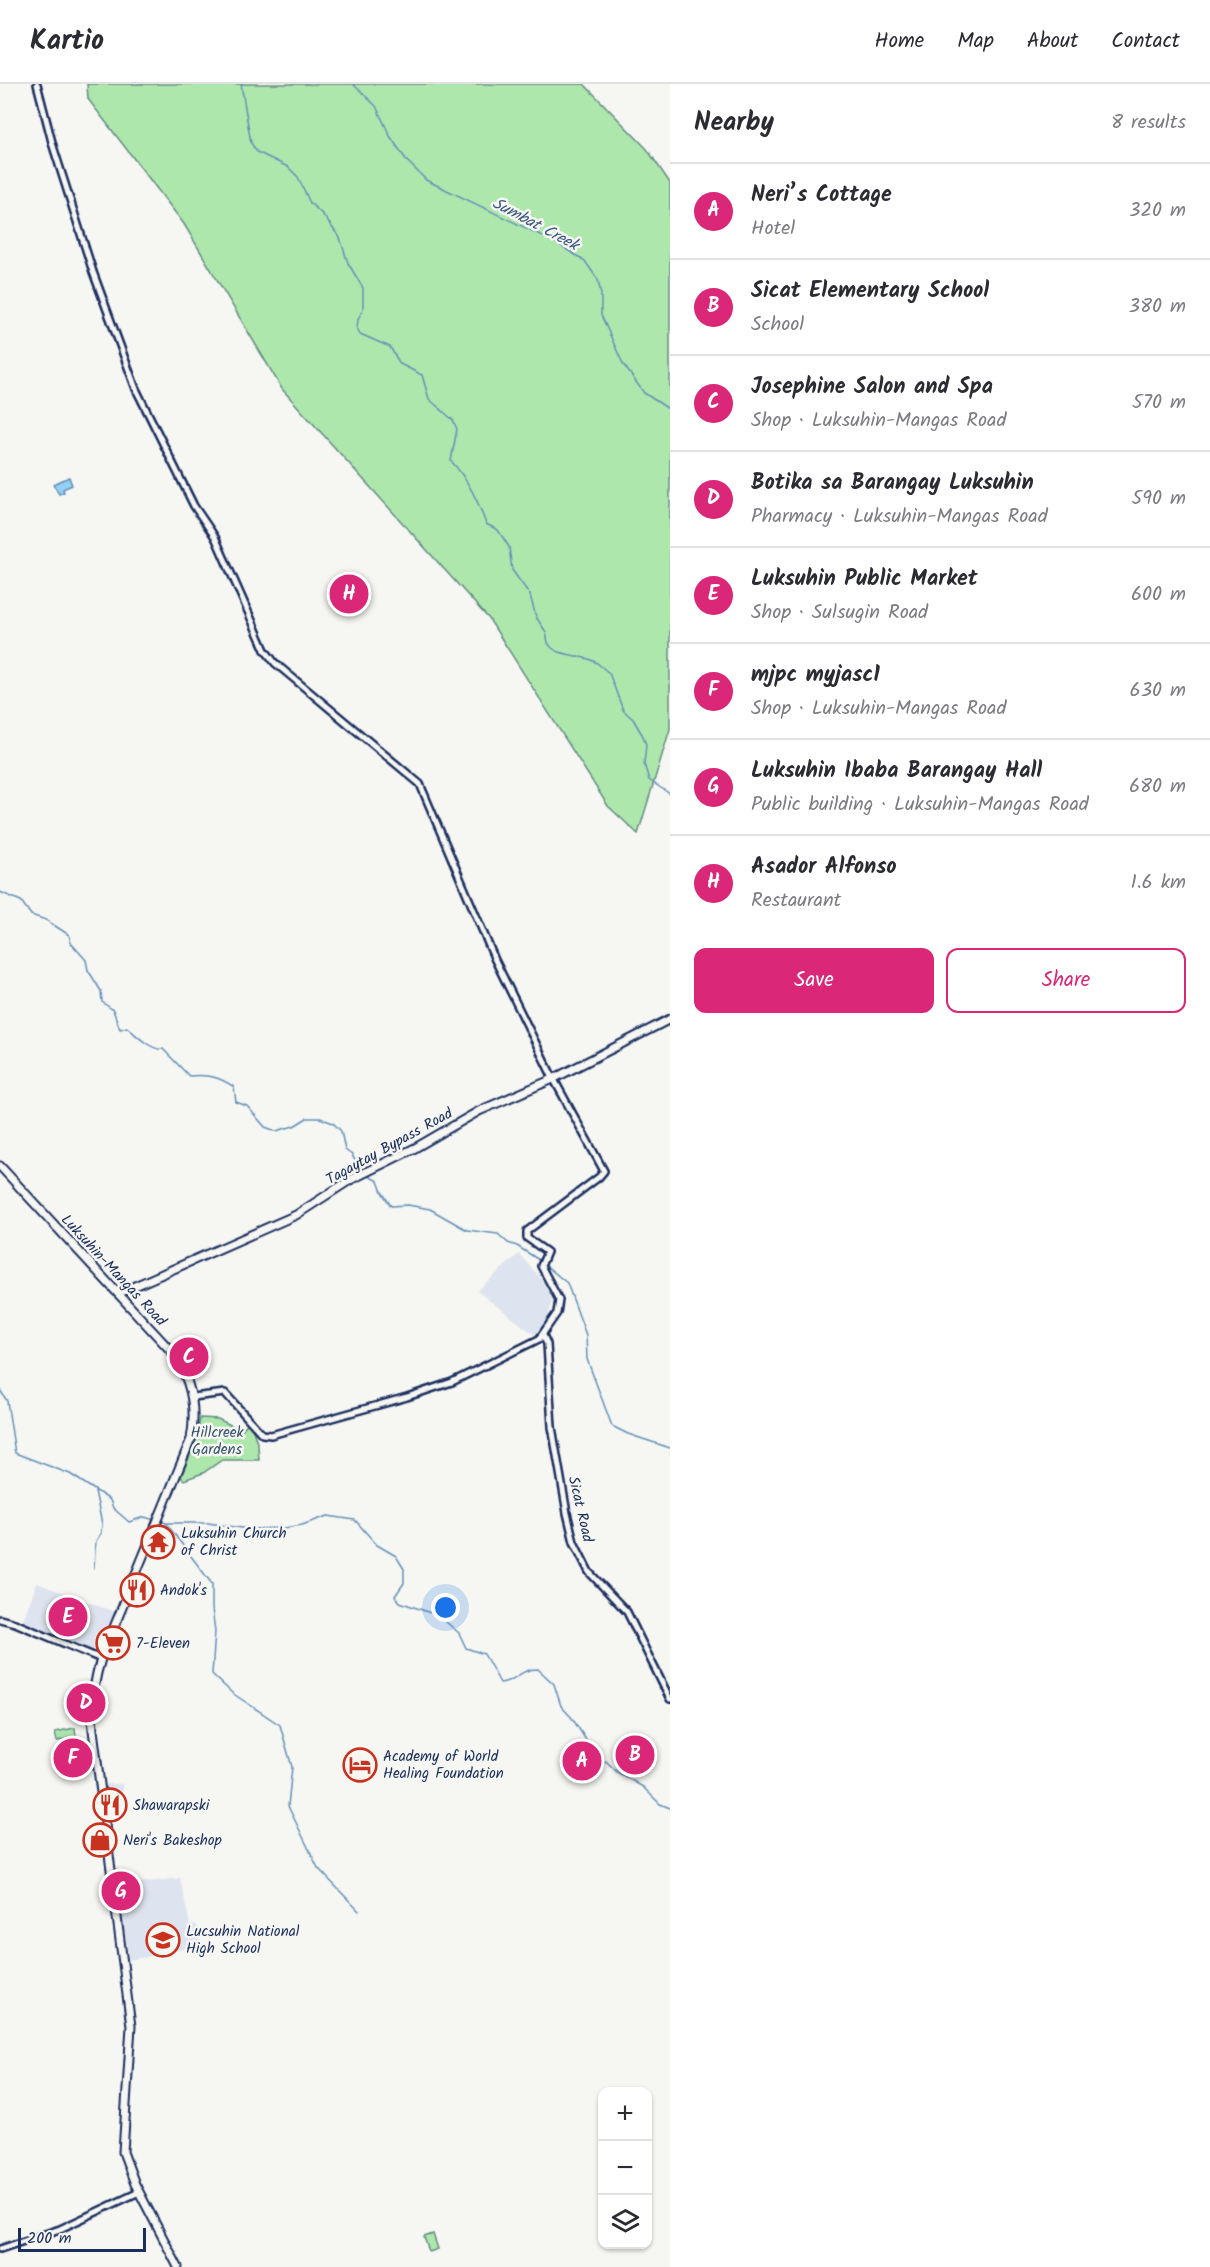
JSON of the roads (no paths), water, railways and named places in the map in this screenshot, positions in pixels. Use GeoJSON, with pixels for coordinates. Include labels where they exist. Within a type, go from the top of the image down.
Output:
{"type":"FeatureCollection","features":[{"type":"Feature","properties":{"kind":"main road","name":"Tagaytay Bypass Road"},"geometry":{"type":"LineString","coordinates":[[119,1293],[296,1215],[350,1180],[415,1148],[479,1111],[554,1079],[670,1018]]}},
{"type":"Feature","properties":{"kind":"main road","name":"Luksuhin-Mangas Road"},"geometry":{"type":"LineString","coordinates":[[0,1166],[172,1352],[183,1369],[193,1397],[194,1425],[191,1439],[101,1659],[93,1685],[92,1719],[130,2026],[122,2144],[125,2160],[139,2192],[178,2267]]}},
{"type":"Feature","properties":{"kind":"street"},"geometry":{"type":"LineString","coordinates":[[37,84],[53,146],[93,272],[136,389],[194,506],[215,537],[265,650],[283,669],[420,784],[495,960],[554,1079],[604,1171],[527,1231],[527,1238],[545,1249],[547,1254],[541,1266],[559,1300],[557,1313],[543,1335],[507,1356],[452,1382],[398,1400],[271,1435],[262,1434],[228,1395],[219,1393],[193,1397]]}},
{"type":"Feature","properties":{"kind":"street","name":"Sicat Road"},"geometry":{"type":"LineString","coordinates":[[543,1335],[547,1344],[552,1427],[568,1523],[574,1542],[589,1572],[627,1612],[670,1699]]}},
{"type":"Feature","properties":{"kind":"street"},"geometry":{"type":"LineString","coordinates":[[0,1619],[15,1623],[101,1659]]}},
{"type":"Feature","properties":{"kind":"street"},"geometry":{"type":"LineString","coordinates":[[0,2249],[60,2229],[139,2192]]}},
{"type":"Feature","properties":{"kind":"water"},"geometry":{"type":"Polygon","coordinates":[[[69,477],[72,485],[63,489],[64,492],[59,494],[53,484],[69,477]]]}},
{"type":"Feature","properties":{"kind":"waterway"},"geometry":{"type":"LineString","coordinates":[[241,84],[251,143],[257,152],[288,167],[298,177],[310,203],[323,215],[340,238],[348,263],[363,288],[363,309],[357,328],[360,334],[390,347],[400,364],[422,375],[429,399],[453,420],[457,429],[451,461],[463,475],[472,491],[486,524],[498,530],[509,547],[512,570],[530,595],[536,617],[546,632],[548,643],[558,652],[589,659],[609,673],[623,710],[633,719],[643,736],[646,745],[644,764],[649,780],[670,794]]}},
{"type":"Feature","properties":{"kind":"waterway","name":"Sumbat Creek"},"geometry":{"type":"LineString","coordinates":[[353,84],[376,106],[390,136],[407,161],[426,180],[553,241],[585,261],[598,280],[601,315],[623,364],[644,393],[670,410]]}},
{"type":"Feature","properties":{"kind":"waterway"},"geometry":{"type":"LineString","coordinates":[[0,892],[21,901],[31,915],[46,920],[69,935],[71,943],[86,960],[88,970],[101,991],[102,1002],[113,1010],[120,1029],[127,1027],[149,1045],[163,1049],[189,1076],[213,1077],[234,1087],[236,1102],[247,1106],[265,1127],[276,1131],[294,1126],[307,1118],[320,1118],[333,1123],[341,1131],[345,1150],[352,1155],[362,1172]]}},
{"type":"Feature","properties":{"kind":"waterway"},"geometry":{"type":"LineString","coordinates":[[366,1175],[378,1181],[391,1206],[408,1205],[430,1209],[467,1230],[498,1234],[508,1243],[539,1260],[567,1283],[586,1335],[587,1359],[612,1426],[628,1434],[670,1448]]}},
{"type":"Feature","properties":{"kind":"waterway"},"geometry":{"type":"LineString","coordinates":[[0,1390],[7,1401],[15,1453],[70,1474],[110,1500],[113,1508],[129,1522],[144,1517],[155,1520]]}},
{"type":"Feature","properties":{"kind":"waterway"},"geometry":{"type":"LineString","coordinates":[[94,1569],[96,1541],[101,1533],[102,1524],[95,1491]]}},
{"type":"Feature","properties":{"kind":"waterway"},"geometry":{"type":"LineString","coordinates":[[167,1523],[208,1523],[249,1529],[284,1528],[302,1525],[328,1516],[355,1520],[377,1545],[396,1556],[404,1569],[404,1583],[395,1596],[400,1602],[439,1616],[459,1633],[466,1648],[484,1654],[493,1670]]}},
{"type":"Feature","properties":{"kind":"waterway"},"geometry":{"type":"LineString","coordinates":[[160,1521],[166,1523],[212,1584],[215,1631],[212,1674],[232,1693],[280,1725],[292,1767],[288,1806],[318,1868],[359,1911]]}},
{"type":"Feature","properties":{"kind":"waterway"},"geometry":{"type":"LineString","coordinates":[[494,1672],[500,1683],[526,1671],[538,1669],[554,1684],[561,1706],[572,1718],[597,1757],[643,1787],[660,1804],[670,1808]]}},
{"type":"Feature","properties":{"kind":"place","name":"Asador Alfonso"},"geometry":{"type":"Point","coordinates":[349,594]}},
{"type":"Feature","properties":{"kind":"place","name":"Josephine Salon and Spa"},"geometry":{"type":"Point","coordinates":[189,1357]}},
{"type":"Feature","properties":{"kind":"place","name":"Luksuhin Church of Christ"},"geometry":{"type":"Point","coordinates":[158,1542]}},
{"type":"Feature","properties":{"kind":"place","name":"Andok's"},"geometry":{"type":"Point","coordinates":[137,1590]}},
{"type":"Feature","properties":{"kind":"place","name":"Luksuhin Public Market"},"geometry":{"type":"Point","coordinates":[68,1617]}},
{"type":"Feature","properties":{"kind":"place","name":"7-Eleven"},"geometry":{"type":"Point","coordinates":[113,1643]}},
{"type":"Feature","properties":{"kind":"place","name":"Botika sa Barangay Luksuhin"},"geometry":{"type":"Point","coordinates":[86,1703]}},
{"type":"Feature","properties":{"kind":"place","name":"Sicat Elementary School"},"geometry":{"type":"Point","coordinates":[635,1755]}},
{"type":"Feature","properties":{"kind":"place","name":"mjpc myjasc1"},"geometry":{"type":"Point","coordinates":[73,1758]}},
{"type":"Feature","properties":{"kind":"place","name":"Neri’s Cottage"},"geometry":{"type":"Point","coordinates":[582,1761]}},
{"type":"Feature","properties":{"kind":"place","name":"Academy of World Healing Foundation"},"geometry":{"type":"Point","coordinates":[360,1765]}},
{"type":"Feature","properties":{"kind":"place","name":"Shawarapski"},"geometry":{"type":"Point","coordinates":[110,1805]}},
{"type":"Feature","properties":{"kind":"place","name":"Neri's Bakeshop"},"geometry":{"type":"Point","coordinates":[100,1840]}},
{"type":"Feature","properties":{"kind":"place","name":"Luksuhin Ibaba Barangay Hall"},"geometry":{"type":"Point","coordinates":[121,1891]}},
{"type":"Feature","properties":{"kind":"place","name":"Lucsuhin National High School"},"geometry":{"type":"Point","coordinates":[163,1940]}},
{"type":"Feature","properties":{"kind":"park label","name":"Hillcreek Gardens"},"geometry":{"type":"Point","coordinates":[217,1440]}}]}
